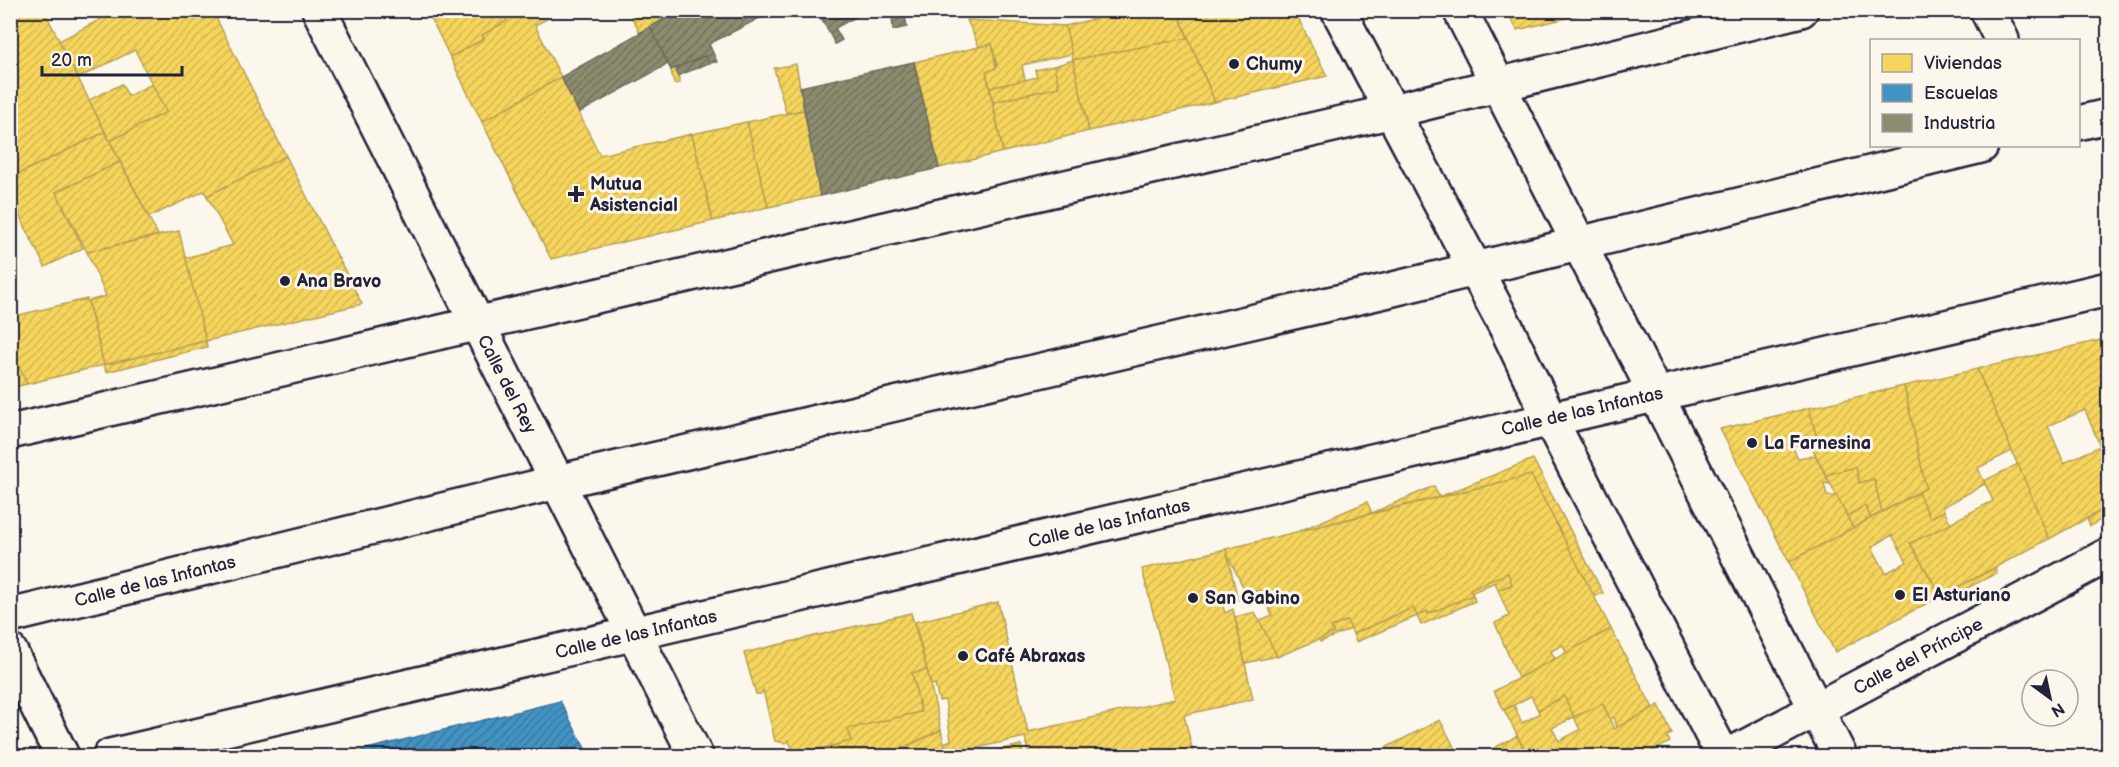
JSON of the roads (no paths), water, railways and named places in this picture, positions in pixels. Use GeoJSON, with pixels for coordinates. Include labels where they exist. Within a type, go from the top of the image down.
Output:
{"type":"FeatureCollection","features":[{"type":"Feature","properties":{"kind":"street","name":"Calle del Rey"},"geometry":{"type":"LineString","coordinates":[[319,10],[696,756]]}},
{"type":"Feature","properties":{"kind":"street"},"geometry":{"type":"LineString","coordinates":[[1338,10],[1389,112],[1475,270],[1723,756]]}},
{"type":"Feature","properties":{"kind":"street"},"geometry":{"type":"LineString","coordinates":[[1460,10],[1840,756]]}},
{"type":"Feature","properties":{"kind":"street"},"geometry":{"type":"LineString","coordinates":[[10,432],[1389,112],[1801,10]]}},
{"type":"Feature","properties":{"kind":"street"},"geometry":{"type":"LineString","coordinates":[[1987,10],[2002,39]]}},
{"type":"Feature","properties":{"kind":"street"},"geometry":{"type":"LineString","coordinates":[[2080,123],[2109,116]]}},
{"type":"Feature","properties":{"kind":"street","name":"Calle de las Infantas"},"geometry":{"type":"LineString","coordinates":[[10,616],[557,482],[1475,270],[1977,147]]}},
{"type":"Feature","properties":{"kind":"street","name":"Calle de las Infantas"},"geometry":{"type":"LineString","coordinates":[[110,756],[2109,289]]}},
{"type":"Feature","properties":{"kind":"street","name":"Calle del Príncipe"},"geometry":{"type":"LineString","coordinates":[[1728,756],[2109,555]]}},
{"type":"Feature","properties":{"kind":"street"},"geometry":{"type":"LineString","coordinates":[[10,651],[62,756]]}},
{"type":"Feature","properties":{"kind":"place","name":"Chumy"},"geometry":{"type":"Point","coordinates":[1234,64]}},
{"type":"Feature","properties":{"kind":"place","name":"Mutua Asistencial"},"geometry":{"type":"Point","coordinates":[576,194]}},
{"type":"Feature","properties":{"kind":"place","name":"Ana Bravo"},"geometry":{"type":"Point","coordinates":[285,281]}},
{"type":"Feature","properties":{"kind":"place","name":"La Farnesina"},"geometry":{"type":"Point","coordinates":[1752,443]}},
{"type":"Feature","properties":{"kind":"place","name":"El Asturiano"},"geometry":{"type":"Point","coordinates":[1900,595]}},
{"type":"Feature","properties":{"kind":"place","name":"San Gabino"},"geometry":{"type":"Point","coordinates":[1193,598]}},
{"type":"Feature","properties":{"kind":"place","name":"Café Abraxas"},"geometry":{"type":"Point","coordinates":[963,656]}}]}
